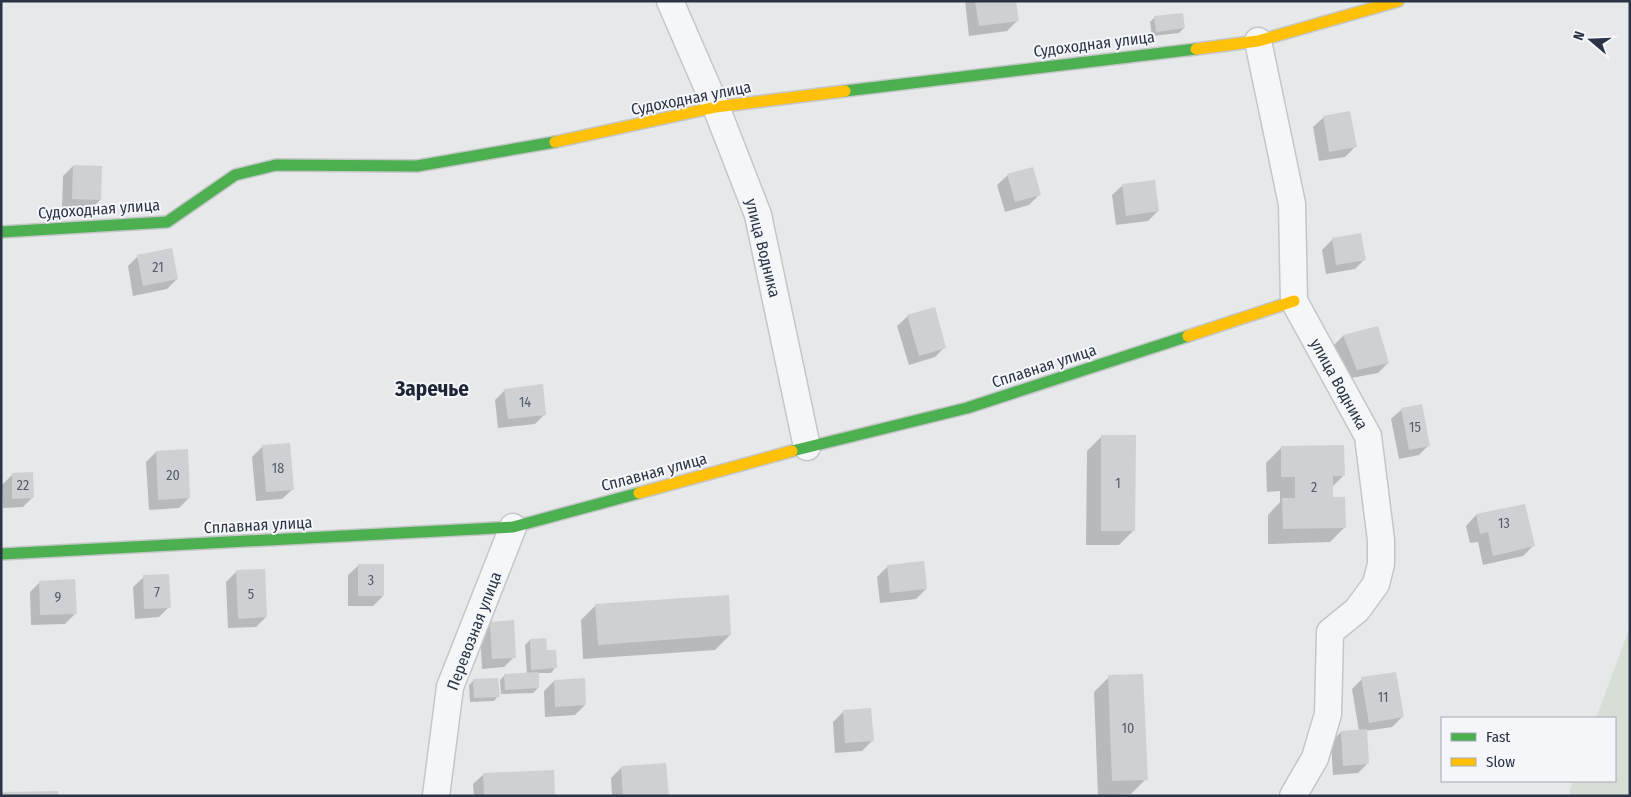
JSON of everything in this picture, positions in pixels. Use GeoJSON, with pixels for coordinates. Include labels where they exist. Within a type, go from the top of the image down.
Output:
{"type":"FeatureCollection","features":[{"type":"Feature","properties":{"kind":"street","name":"улица Водника"},"geometry":{"type":"LineString","coordinates":[[670,1],[716,107],[758,215],[806,447]]}},
{"type":"Feature","properties":{"kind":"street","name":"Судоходная улица"},"geometry":{"type":"LineString","coordinates":[[1,232],[167,222],[236,175],[276,166],[417,166],[557,142],[716,107],[1258,41],[1398,1]]}},
{"type":"Feature","properties":{"kind":"street","name":"улица Водника"},"geometry":{"type":"LineString","coordinates":[[1258,41],[1292,204],[1294,301],[1368,436],[1381,540],[1381,564],[1376,584],[1357,610],[1330,632],[1328,714],[1315,758],[1293,796]]}},
{"type":"Feature","properties":{"kind":"street","name":"Сплавная улица"},"geometry":{"type":"LineString","coordinates":[[1,554],[513,527],[806,447],[967,408],[1294,301]]}},
{"type":"Feature","properties":{"kind":"street","name":"Перевозная улица"},"geometry":{"type":"LineString","coordinates":[[436,796],[450,687],[513,527]]}},
{"type":"Feature","properties":{"kind":"shaded area"},"geometry":{"type":"Polygon","coordinates":[[[1630,627],[1630,796],[1570,796],[1573,782],[1616,782],[1616,717],[1596,717],[1630,627]]]}},
{"type":"Feature","properties":{"kind":"building"},"geometry":{"type":"Polygon","coordinates":[[[975,1],[1016,1],[1019,21],[979,26],[975,1]]]}},
{"type":"Feature","properties":{"kind":"building"},"geometry":{"type":"Polygon","coordinates":[[[1183,13],[1185,28],[1156,32],[1154,16],[1183,13]]]}},
{"type":"Feature","properties":{"kind":"building"},"geometry":{"type":"Polygon","coordinates":[[[1350,111],[1357,147],[1329,152],[1323,116],[1350,111]]]}},
{"type":"Feature","properties":{"kind":"building"},"geometry":{"type":"Polygon","coordinates":[[[73,165],[102,166],[101,200],[72,199],[73,165]]]}},
{"type":"Feature","properties":{"kind":"building"},"geometry":{"type":"Polygon","coordinates":[[[1033,167],[1041,195],[1015,202],[1007,174],[1033,167]]]}},
{"type":"Feature","properties":{"kind":"building"},"geometry":{"type":"Polygon","coordinates":[[[1155,180],[1159,211],[1126,216],[1122,184],[1155,180]]]}},
{"type":"Feature","properties":{"kind":"building"},"geometry":{"type":"Polygon","coordinates":[[[1361,233],[1366,260],[1336,265],[1332,238],[1361,233]]]}},
{"type":"Feature","properties":{"kind":"building"},"geometry":{"type":"Polygon","coordinates":[[[172,248],[178,279],[143,286],[137,255],[172,248]]]}},
{"type":"Feature","properties":{"kind":"building"},"geometry":{"type":"Polygon","coordinates":[[[935,307],[946,348],[919,356],[907,315],[935,307]]]}},
{"type":"Feature","properties":{"kind":"building"},"geometry":{"type":"Polygon","coordinates":[[[1378,326],[1389,363],[1357,370],[1343,335],[1378,326]]]}},
{"type":"Feature","properties":{"kind":"building"},"geometry":{"type":"Polygon","coordinates":[[[543,384],[546,415],[508,419],[504,389],[543,384]]]}},
{"type":"Feature","properties":{"kind":"building"},"geometry":{"type":"Polygon","coordinates":[[[1422,404],[1430,446],[1409,450],[1401,408],[1422,404]]]}},
{"type":"Feature","properties":{"kind":"building"},"geometry":{"type":"Polygon","coordinates":[[[1101,435],[1136,435],[1135,531],[1101,531],[1101,435]]]}},
{"type":"Feature","properties":{"kind":"building"},"geometry":{"type":"Polygon","coordinates":[[[290,443],[294,490],[266,492],[262,445],[290,443]]]}},
{"type":"Feature","properties":{"kind":"building"},"geometry":{"type":"Polygon","coordinates":[[[1344,445],[1345,476],[1333,476],[1333,497],[1345,497],[1346,528],[1283,529],[1282,498],[1295,498],[1295,477],[1281,477],[1281,446],[1344,445]]]}},
{"type":"Feature","properties":{"kind":"building"},"geometry":{"type":"Polygon","coordinates":[[[188,449],[190,498],[158,500],[156,451],[188,449]]]}},
{"type":"Feature","properties":{"kind":"building"},"geometry":{"type":"Polygon","coordinates":[[[33,472],[34,498],[12,499],[12,473],[33,472]]]}},
{"type":"Feature","properties":{"kind":"building"},"geometry":{"type":"Polygon","coordinates":[[[1525,504],[1535,546],[1493,556],[1488,532],[1480,534],[1476,514],[1525,504]]]}},
{"type":"Feature","properties":{"kind":"building"},"geometry":{"type":"Polygon","coordinates":[[[924,561],[927,589],[890,593],[887,565],[924,561]]]}},
{"type":"Feature","properties":{"kind":"building"},"geometry":{"type":"Polygon","coordinates":[[[358,564],[384,564],[384,596],[358,596],[358,564]]]}},
{"type":"Feature","properties":{"kind":"building"},"geometry":{"type":"Polygon","coordinates":[[[265,569],[267,617],[238,619],[236,570],[265,569]]]}},
{"type":"Feature","properties":{"kind":"building"},"geometry":{"type":"Polygon","coordinates":[[[169,574],[171,608],[144,609],[143,575],[169,574]]]}},
{"type":"Feature","properties":{"kind":"building"},"geometry":{"type":"Polygon","coordinates":[[[75,579],[77,614],[40,615],[39,581],[75,579]]]}},
{"type":"Feature","properties":{"kind":"building"},"geometry":{"type":"Polygon","coordinates":[[[729,595],[731,635],[598,645],[595,604],[729,595]]]}},
{"type":"Feature","properties":{"kind":"building"},"geometry":{"type":"Polygon","coordinates":[[[514,620],[516,658],[492,659],[490,622],[514,620]]]}},
{"type":"Feature","properties":{"kind":"building"},"geometry":{"type":"Polygon","coordinates":[[[546,638],[547,650],[556,650],[557,668],[531,670],[530,639],[546,638]]]}},
{"type":"Feature","properties":{"kind":"building"},"geometry":{"type":"Polygon","coordinates":[[[539,672],[539,688],[505,690],[504,674],[539,672]]]}},
{"type":"Feature","properties":{"kind":"building"},"geometry":{"type":"Polygon","coordinates":[[[1396,672],[1404,717],[1369,723],[1361,677],[1396,672]]]}},
{"type":"Feature","properties":{"kind":"building"},"geometry":{"type":"Polygon","coordinates":[[[1143,674],[1148,780],[1112,781],[1108,675],[1143,674]]]}},
{"type":"Feature","properties":{"kind":"building"},"geometry":{"type":"Polygon","coordinates":[[[498,678],[500,697],[474,698],[473,679],[498,678]]]}},
{"type":"Feature","properties":{"kind":"building"},"geometry":{"type":"Polygon","coordinates":[[[585,678],[586,705],[555,707],[554,680],[585,678]]]}},
{"type":"Feature","properties":{"kind":"building"},"geometry":{"type":"Polygon","coordinates":[[[871,708],[874,741],[845,743],[843,710],[871,708]]]}},
{"type":"Feature","properties":{"kind":"building"},"geometry":{"type":"Polygon","coordinates":[[[1367,729],[1369,764],[1343,766],[1341,731],[1367,729]]]}},
{"type":"Feature","properties":{"kind":"building"},"geometry":{"type":"Polygon","coordinates":[[[666,763],[669,796],[623,796],[621,766],[666,763]]]}},
{"type":"Feature","properties":{"kind":"building"},"geometry":{"type":"Polygon","coordinates":[[[554,770],[555,796],[484,796],[483,773],[554,770]]]}},
{"type":"Feature","properties":{"kind":"building"},"geometry":{"type":"Polygon","coordinates":[[[58,791],[59,796],[1,796],[1,792],[58,791]]]}},
{"type":"Feature","properties":{"kind":"traffic: fast"},"geometry":{"type":"LineString","coordinates":[[845,91],[1196,49]]}},
{"type":"Feature","properties":{"kind":"traffic: fast"},"geometry":{"type":"LineString","coordinates":[[1,232],[167,222],[235,175],[276,165],[417,166],[555,142]]}},
{"type":"Feature","properties":{"kind":"traffic: fast"},"geometry":{"type":"LineString","coordinates":[[792,451],[967,408],[1188,336]]}},
{"type":"Feature","properties":{"kind":"traffic: fast"},"geometry":{"type":"LineString","coordinates":[[1,554],[513,527],[639,493]]}},
{"type":"Feature","properties":{"kind":"traffic: slow"},"geometry":{"type":"LineString","coordinates":[[1196,49],[1258,41],[1398,1]]}},
{"type":"Feature","properties":{"kind":"traffic: slow"},"geometry":{"type":"LineString","coordinates":[[555,142],[716,107],[845,91]]}},
{"type":"Feature","properties":{"kind":"traffic: slow"},"geometry":{"type":"LineString","coordinates":[[1188,336],[1294,301]]}},
{"type":"Feature","properties":{"kind":"traffic: slow"},"geometry":{"type":"LineString","coordinates":[[639,493],[792,451]]}},
{"type":"Feature","properties":{"kind":"district","name":"Заречье"},"geometry":{"type":"Point","coordinates":[432,389]}}]}
